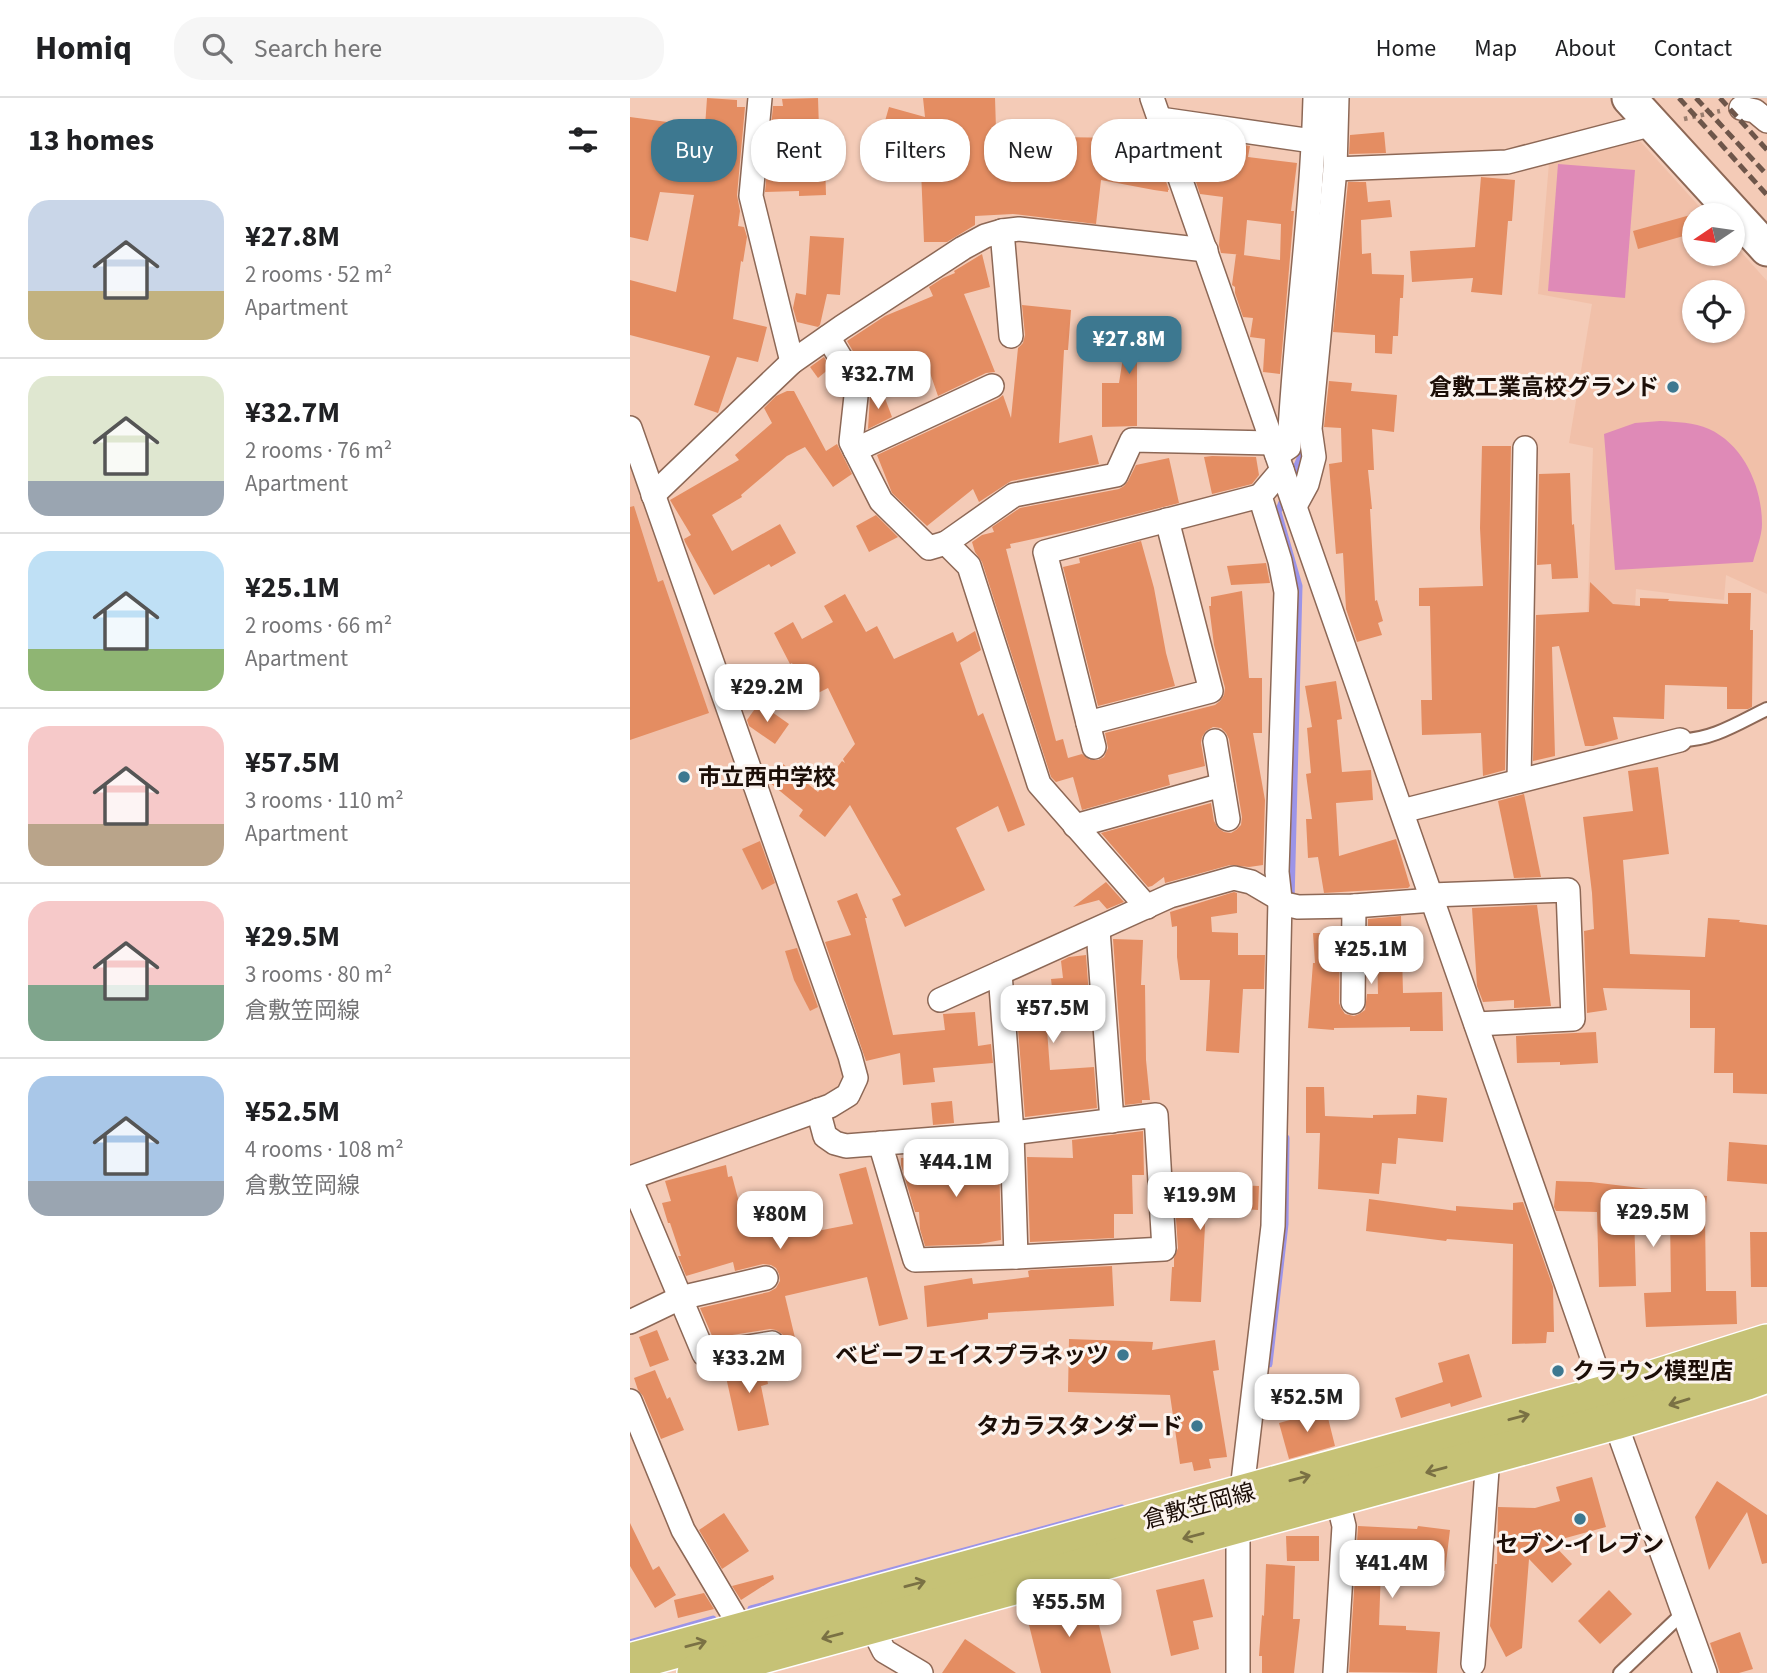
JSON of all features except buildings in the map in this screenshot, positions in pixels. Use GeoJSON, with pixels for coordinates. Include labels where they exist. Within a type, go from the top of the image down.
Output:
{"type":"FeatureCollection","features":[{"type":"Feature","properties":{"kind":"main road","name":"倉敷笠岡線"},"geometry":{"type":"LineString","coordinates":[[1239,1509],[1337,1497],[1488,1456],[1767,1343]]}},
{"type":"Feature","properties":{"kind":"main road","name":"倉敷笠岡線"},"geometry":{"type":"LineString","coordinates":[[696,1673],[867,1611],[1610,1408],[1747,1381],[1767,1374]]}},
{"type":"Feature","properties":{"kind":"main road","name":"倉敷笠岡線"},"geometry":{"type":"LineString","coordinates":[[630,1662],[743,1631],[867,1611]]}},
{"type":"Feature","properties":{"kind":"street"},"geometry":{"type":"LineString","coordinates":[[760,98],[751,196],[792,362]]}},
{"type":"Feature","properties":{"kind":"street"},"geometry":{"type":"LineString","coordinates":[[828,337],[855,382],[851,442],[881,502],[929,548],[946,543],[1014,495],[1116,475],[1132,440],[1284,475],[1307,484],[1314,457],[1310,429],[1335,169],[1315,98]]}},
{"type":"Feature","properties":{"kind":"street"},"geometry":{"type":"LineString","coordinates":[[1094,747],[1045,552],[1260,496],[1284,475],[1289,446],[1293,373],[1312,181],[1326,142],[1337,98]]}},
{"type":"Feature","properties":{"kind":"street"},"geometry":{"type":"LineString","coordinates":[[1629,98],[1668,122],[1767,249]]}},
{"type":"Feature","properties":{"kind":"street"},"geometry":{"type":"LineString","coordinates":[[1741,108],[1755,111],[1767,121]]}},
{"type":"Feature","properties":{"kind":"street"},"geometry":{"type":"LineString","coordinates":[[1156,109],[1326,142]]}},
{"type":"Feature","properties":{"kind":"street"},"geometry":{"type":"LineString","coordinates":[[1156,109],[1705,1673]]}},
{"type":"Feature","properties":{"kind":"street"},"geometry":{"type":"LineString","coordinates":[[1335,169],[1507,162],[1668,122]]}},
{"type":"Feature","properties":{"kind":"street"},"geometry":{"type":"LineString","coordinates":[[653,495],[792,362],[985,236],[1019,229],[1206,250]]}},
{"type":"Feature","properties":{"kind":"street"},"geometry":{"type":"LineString","coordinates":[[1002,231],[1011,336]]}},
{"type":"Feature","properties":{"kind":"street"},"geometry":{"type":"LineString","coordinates":[[855,450],[992,386]]}},
{"type":"Feature","properties":{"kind":"street"},"geometry":{"type":"LineString","coordinates":[[630,428],[856,1078],[848,1095],[830,1106],[630,1178],[704,1354],[772,1342]]}},
{"type":"Feature","properties":{"kind":"street"},"geometry":{"type":"LineString","coordinates":[[1519,781],[1525,448]]}},
{"type":"Feature","properties":{"kind":"street"},"geometry":{"type":"LineString","coordinates":[[1238,1673],[1239,1509],[1273,1226],[1288,904],[1277,872],[1286,592],[1280,561],[1260,496]]}},
{"type":"Feature","properties":{"kind":"street"},"geometry":{"type":"LineString","coordinates":[[1088,723],[1211,691],[1167,520]]}},
{"type":"Feature","properties":{"kind":"street"},"geometry":{"type":"LineString","coordinates":[[946,543],[969,566],[1039,784],[1147,908]]}},
{"type":"Feature","properties":{"kind":"street"},"geometry":{"type":"LineString","coordinates":[[1402,811],[1680,740]]}},
{"type":"Feature","properties":{"kind":"street"},"geometry":{"type":"LineString","coordinates":[[1215,741],[1228,820]]}},
{"type":"Feature","properties":{"kind":"street"},"geometry":{"type":"LineString","coordinates":[[1075,826],[1222,785]]}},
{"type":"Feature","properties":{"kind":"street"},"geometry":{"type":"LineString","coordinates":[[940,1000],[1170,896],[1234,878],[1251,882],[1288,904],[1354,906],[1432,898],[1568,890],[1573,1019],[1476,1024]]}},
{"type":"Feature","properties":{"kind":"street"},"geometry":{"type":"LineString","coordinates":[[1353,1002],[1354,906]]}},
{"type":"Feature","properties":{"kind":"street"},"geometry":{"type":"LineString","coordinates":[[1098,930],[1112,1121]]}},
{"type":"Feature","properties":{"kind":"street"},"geometry":{"type":"LineString","coordinates":[[1000,973],[1012,1133],[1016,1257]]}},
{"type":"Feature","properties":{"kind":"street"},"geometry":{"type":"LineString","coordinates":[[818,1110],[825,1136],[846,1146],[880,1143],[1012,1133],[1156,1115],[1164,1249],[915,1260],[880,1143]]}},
{"type":"Feature","properties":{"kind":"street"},"geometry":{"type":"LineString","coordinates":[[630,1322],[680,1298],[766,1278]]}},
{"type":"Feature","properties":{"kind":"street"},"geometry":{"type":"LineString","coordinates":[[630,1401],[683,1530],[743,1631]]}},
{"type":"Feature","properties":{"kind":"street"},"geometry":{"type":"LineString","coordinates":[[1473,1664],[1488,1456]]}},
{"type":"Feature","properties":{"kind":"street"},"geometry":{"type":"LineString","coordinates":[[1335,1673],[1344,1526],[1337,1497]]}},
{"type":"Feature","properties":{"kind":"street"},"geometry":{"type":"LineString","coordinates":[[867,1611],[884,1651],[921,1673]]}},
{"type":"Feature","properties":{"kind":"lane"},"geometry":{"type":"LineString","coordinates":[[1680,740],[1691,741],[1717,733],[1767,709]]}},
{"type":"Feature","properties":{"kind":"lane"},"geometry":{"type":"LineString","coordinates":[[1620,1673],[1683,1613]]}},
{"type":"Feature","properties":{"kind":"path"},"geometry":{"type":"LineString","coordinates":[[1668,122],[1741,108]]}},
{"type":"Feature","properties":{"kind":"shaded area","name":"倉敷工業高校グランド"},"geometry":{"type":"Polygon","coordinates":[[[1639,140],[1696,203],[1682,203],[1682,266],[1745,266],[1745,256],[1767,281],[1767,594],[1726,575],[1724,600],[1636,589],[1632,660],[1586,658],[1593,448],[1569,443],[1592,304],[1538,294],[1549,163],[1639,140]]]}},
{"type":"Feature","properties":{"kind":"shaded area"},"geometry":{"type":"Polygon","coordinates":[[[1558,164],[1635,170],[1625,298],[1548,291],[1558,164]]]}},
{"type":"Feature","properties":{"kind":"shaded area"},"geometry":{"type":"Polygon","coordinates":[[[1660,421],[1709,429],[1732,445],[1741,456],[1754,482],[1761,510],[1761,533],[1753,562],[1615,570],[1604,434],[1635,423],[1660,421]]]}},
{"type":"Feature","properties":{"kind":"shaded area","name":"市立西中学校"},"geometry":{"type":"Polygon","coordinates":[[[630,466],[848,1089],[630,1168],[630,466]]]}},
{"type":"Feature","properties":{"kind":"waterway"},"geometry":{"type":"LineString","coordinates":[[1322,176],[1324,146]]}},
{"type":"Feature","properties":{"kind":"waterway"},"geometry":{"type":"LineString","coordinates":[[1292,478],[1301,456],[1299,442]]}},
{"type":"Feature","properties":{"kind":"waterway"},"geometry":{"type":"LineString","coordinates":[[1285,495],[1278,512],[1299,586],[1291,902]]}},
{"type":"Feature","properties":{"kind":"waterway"},"geometry":{"type":"LineString","coordinates":[[1269,1364],[1285,1224],[1286,1138]]}},
{"type":"Feature","properties":{"kind":"waterway"},"geometry":{"type":"LineString","coordinates":[[751,1609],[1122,1508]]}},
{"type":"Feature","properties":{"kind":"waterway"},"geometry":{"type":"LineString","coordinates":[[630,1643],[713,1619]]}},
{"type":"Feature","properties":{"kind":"railway"},"geometry":{"type":"LineString","coordinates":[[1679,98],[1767,195]]}},
{"type":"Feature","properties":{"kind":"railway"},"geometry":{"type":"LineString","coordinates":[[1696,98],[1767,175]]}},
{"type":"Feature","properties":{"kind":"railway"},"geometry":{"type":"LineString","coordinates":[[1720,98],[1767,150]]}},
{"type":"Feature","properties":{"kind":"place","name":"倉敷工業高校グランド"},"geometry":{"type":"Point","coordinates":[1673,387]}},
{"type":"Feature","properties":{"kind":"place","name":"市立西中学校"},"geometry":{"type":"Point","coordinates":[684,777]}},
{"type":"Feature","properties":{"kind":"place","name":"ベビーフェイスプラネッツ"},"geometry":{"type":"Point","coordinates":[1123,1355]}},
{"type":"Feature","properties":{"kind":"place","name":"クラウン模型店"},"geometry":{"type":"Point","coordinates":[1558,1371]}},
{"type":"Feature","properties":{"kind":"place","name":"タカラスタンダード"},"geometry":{"type":"Point","coordinates":[1197,1426]}},
{"type":"Feature","properties":{"kind":"place","name":"セブン-イレブン"},"geometry":{"type":"Point","coordinates":[1580,1519]}}]}
